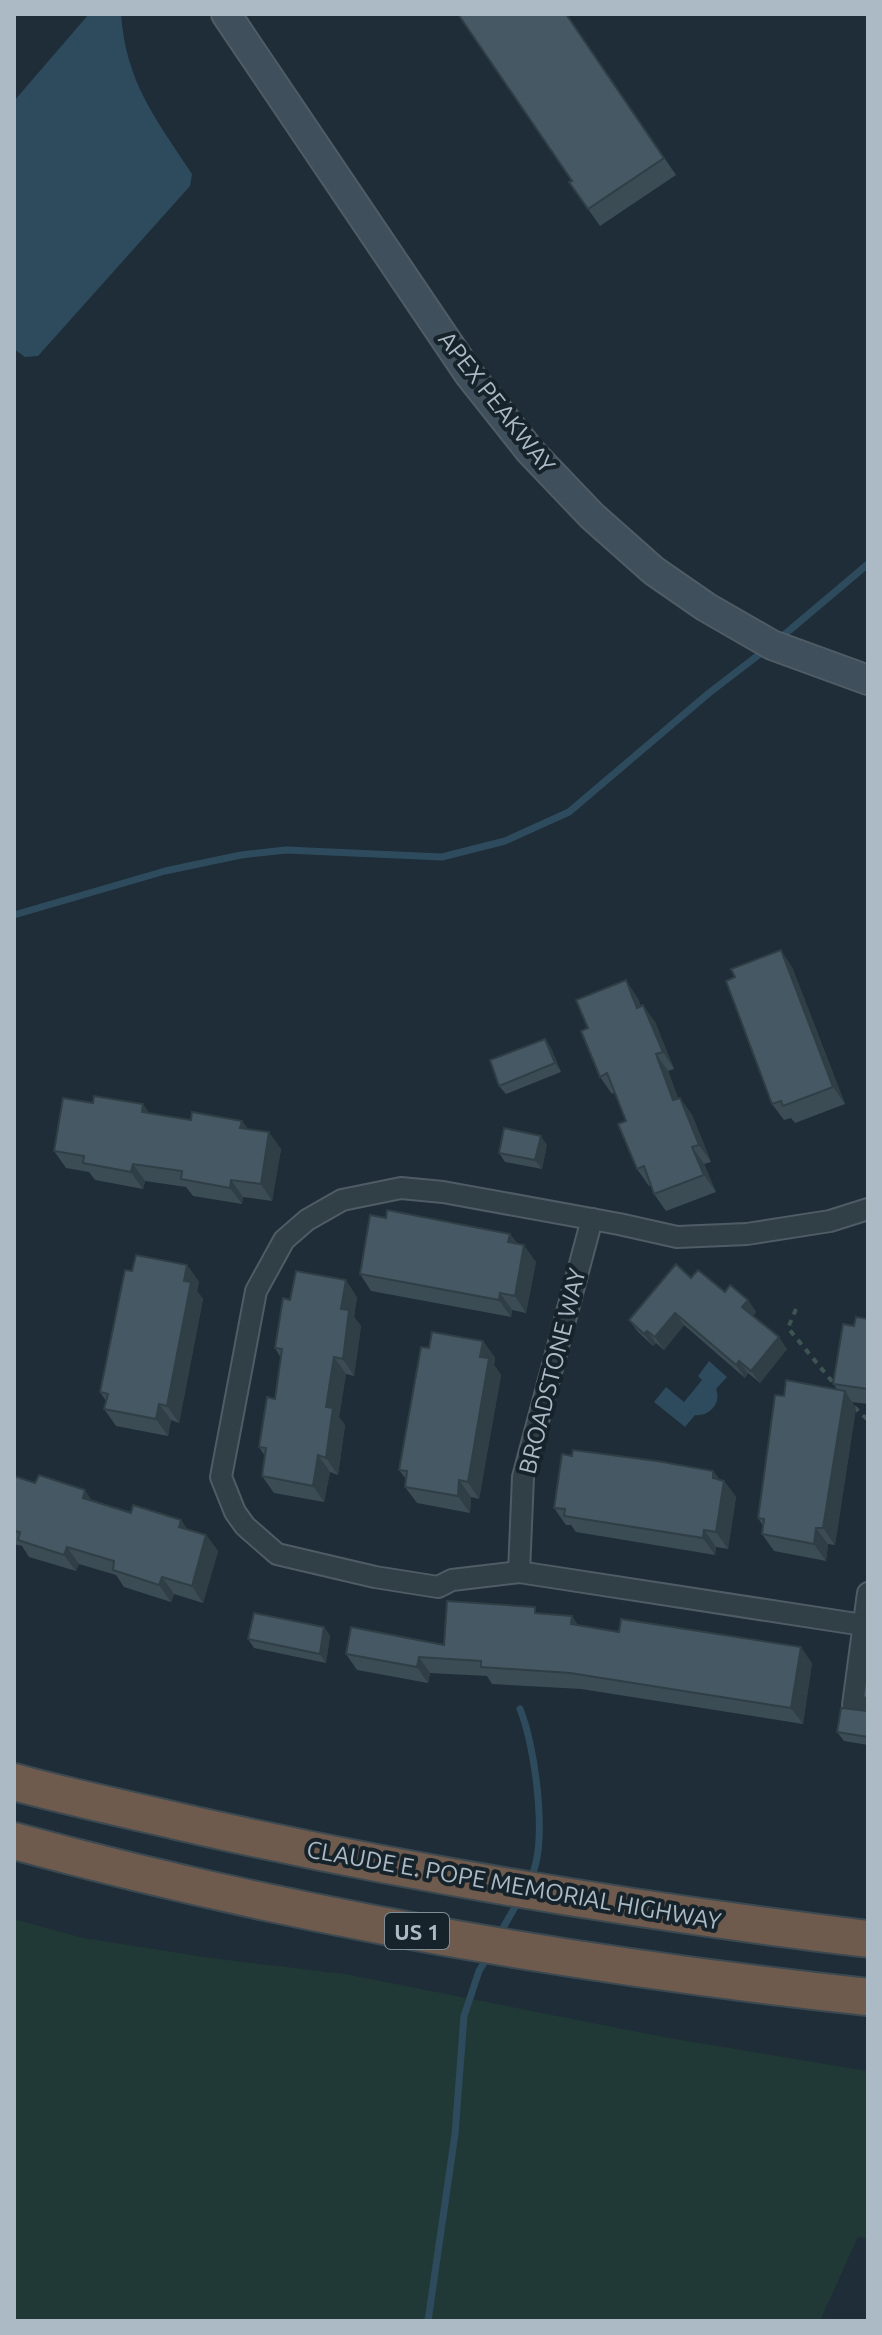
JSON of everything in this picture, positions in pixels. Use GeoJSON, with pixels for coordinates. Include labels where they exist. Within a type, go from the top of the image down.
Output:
{"type":"FeatureCollection","features":[{"type":"Feature","properties":{"kind":"highway","name":"CLAUDE E. POPE MEMORIAL HIGHWAY"},"geometry":{"type":"LineString","coordinates":[[14,1782],[268,1841],[510,1889],[692,1917],[868,1939]]}},
{"type":"Feature","properties":{"kind":"highway","name":"US 1"},"geometry":{"type":"LineString","coordinates":[[14,1841],[122,1870],[340,1918],[545,1955],[868,1997]]}},
{"type":"Feature","properties":{"kind":"main road","name":"APEX PEAKWAY"},"geometry":{"type":"LineString","coordinates":[[226,14],[469,374],[530,451],[592,516],[654,571],[706,607],[772,645],[868,680]]}},
{"type":"Feature","properties":{"kind":"street"},"geometry":{"type":"LineString","coordinates":[[863,1625],[519,1572],[452,1580],[438,1587],[375,1577],[277,1554],[245,1526],[235,1512],[221,1477],[256,1291],[284,1240],[307,1220],[342,1200],[401,1188],[443,1192],[677,1237],[747,1234],[830,1221],[868,1209]]}},
{"type":"Feature","properties":{"kind":"street","name":"BROADSTONE WAY"},"geometry":{"type":"LineString","coordinates":[[519,1572],[523,1477],[592,1219]]}},
{"type":"Feature","properties":{"kind":"street"},"geometry":{"type":"LineString","coordinates":[[868,1593],[853,1705],[868,1707]]}},
{"type":"Feature","properties":{"kind":"path"},"geometry":{"type":"LineString","coordinates":[[796,1309],[788,1328],[836,1387]]}},
{"type":"Feature","properties":{"kind":"path"},"geometry":{"type":"LineString","coordinates":[[846,1398],[867,1419]]}},
{"type":"Feature","properties":{"kind":"green space"},"geometry":{"type":"Polygon","coordinates":[[[14,1919],[83,1938],[345,1974],[669,2038],[868,2071],[868,2239],[858,2237],[820,2321],[14,2321],[14,1919]]]}},
{"type":"Feature","properties":{"kind":"water"},"geometry":{"type":"Polygon","coordinates":[[[89,14],[121,14],[136,80],[155,117],[192,174],[190,186],[38,356],[25,357],[14,349],[14,101],[89,14]]]}},
{"type":"Feature","properties":{"kind":"water"},"geometry":{"type":"Polygon","coordinates":[[[709,1361],[727,1377],[716,1389],[717,1399],[713,1408],[705,1414],[695,1415],[685,1427],[654,1402],[666,1387],[684,1402],[702,1380],[698,1376],[709,1361]]]}},
{"type":"Feature","properties":{"kind":"building"},"geometry":{"type":"Polygon","coordinates":[[[458,14],[566,14],[664,158],[588,209],[458,14]]]}},
{"type":"Feature","properties":{"kind":"building"},"geometry":{"type":"Polygon","coordinates":[[[781,950],[833,1087],[783,1106],[781,1101],[772,1104],[726,981],[735,977],[731,969],[781,950]]]}},
{"type":"Feature","properties":{"kind":"building"},"geometry":{"type":"Polygon","coordinates":[[[626,980],[637,1008],[643,1005],[663,1052],[656,1054],[673,1100],[680,1098],[699,1145],[692,1147],[704,1175],[654,1194],[644,1166],[637,1169],[618,1124],[626,1121],[607,1073],[600,1077],[581,1031],[588,1028],[576,1000],[626,980]]]}},
{"type":"Feature","properties":{"kind":"building"},"geometry":{"type":"Polygon","coordinates":[[[545,1039],[555,1063],[499,1086],[490,1060],[545,1039]]]}},
{"type":"Feature","properties":{"kind":"building"},"geometry":{"type":"Polygon","coordinates":[[[94,1096],[143,1104],[142,1112],[191,1120],[192,1112],[242,1121],[240,1128],[269,1132],[261,1184],[231,1180],[230,1188],[181,1179],[182,1171],[133,1164],[131,1172],[83,1163],[84,1156],[54,1151],[63,1098],[93,1103],[94,1096]]]}},
{"type":"Feature","properties":{"kind":"building"},"geometry":{"type":"Polygon","coordinates":[[[504,1128],[541,1136],[535,1160],[499,1153],[504,1128]]]}},
{"type":"Feature","properties":{"kind":"building"},"geometry":{"type":"Polygon","coordinates":[[[387,1210],[510,1234],[508,1242],[524,1245],[515,1296],[500,1293],[499,1300],[360,1274],[370,1215],[386,1218],[387,1210]]]}},
{"type":"Feature","properties":{"kind":"building"},"geometry":{"type":"Polygon","coordinates":[[[136,1255],[187,1265],[184,1281],[191,1282],[167,1406],[159,1404],[156,1419],[104,1409],[108,1394],[100,1392],[125,1270],[132,1271],[136,1255]]]}},
{"type":"Feature","properties":{"kind":"building"},"geometry":{"type":"Polygon","coordinates":[[[676,1264],[691,1278],[698,1270],[725,1292],[730,1285],[748,1300],[742,1307],[779,1337],[751,1371],[739,1361],[736,1365],[675,1313],[655,1337],[647,1331],[644,1334],[629,1320],[676,1264]]]}},
{"type":"Feature","properties":{"kind":"building"},"geometry":{"type":"Polygon","coordinates":[[[296,1271],[346,1280],[341,1309],[349,1310],[343,1359],[334,1357],[326,1407],[333,1408],[326,1458],[318,1455],[313,1486],[262,1476],[266,1448],[259,1447],[267,1397],[275,1399],[282,1349],[275,1348],[283,1298],[290,1300],[296,1271]]]}},
{"type":"Feature","properties":{"kind":"building"},"geometry":{"type":"Polygon","coordinates":[[[856,1317],[868,1319],[868,1389],[833,1384],[843,1324],[854,1326],[856,1317]]]}},
{"type":"Feature","properties":{"kind":"building"},"geometry":{"type":"Polygon","coordinates":[[[432,1332],[483,1341],[480,1357],[489,1358],[468,1482],[459,1480],[458,1496],[405,1487],[407,1471],[399,1470],[421,1347],[429,1348],[432,1332]]]}},
{"type":"Feature","properties":{"kind":"building"},"geometry":{"type":"Polygon","coordinates":[[[786,1380],[845,1391],[823,1528],[816,1528],[814,1544],[762,1534],[764,1519],[758,1518],[775,1395],[784,1396],[786,1380]]]}},
{"type":"Feature","properties":{"kind":"building"},"geometry":{"type":"Polygon","coordinates":[[[573,1450],[713,1471],[713,1478],[724,1481],[716,1532],[704,1530],[703,1538],[564,1516],[565,1509],[554,1508],[562,1454],[572,1456],[573,1450]]]}},
{"type":"Feature","properties":{"kind":"building"},"geometry":{"type":"Polygon","coordinates":[[[39,1475],[85,1490],[83,1498],[131,1513],[133,1505],[181,1520],[179,1527],[206,1535],[192,1586],[162,1577],[159,1585],[113,1570],[114,1561],[67,1547],[64,1555],[18,1540],[20,1532],[14,1531],[14,1476],[35,1483],[39,1475]]]}},
{"type":"Feature","properties":{"kind":"building"},"geometry":{"type":"Polygon","coordinates":[[[447,1601],[535,1607],[535,1613],[572,1616],[571,1624],[619,1632],[621,1619],[801,1647],[791,1708],[570,1673],[481,1667],[481,1661],[419,1657],[417,1667],[346,1654],[351,1627],[444,1645],[447,1601]]]}},
{"type":"Feature","properties":{"kind":"building"},"geometry":{"type":"Polygon","coordinates":[[[254,1613],[324,1627],[320,1654],[248,1639],[254,1613]]]}},
{"type":"Feature","properties":{"kind":"building"},"geometry":{"type":"Polygon","coordinates":[[[841,1708],[868,1711],[868,1737],[837,1732],[841,1708]]]}},
{"type":"Feature","properties":{"kind":"waterway"},"geometry":{"type":"LineString","coordinates":[[778,640],[868,564]]}},
{"type":"Feature","properties":{"kind":"waterway"},"geometry":{"type":"LineString","coordinates":[[14,915],[165,871],[241,855],[286,850],[442,857],[505,841],[569,812],[709,693],[765,650]]}},
{"type":"Feature","properties":{"kind":"waterway"},"geometry":{"type":"LineString","coordinates":[[520,1709],[531,1746],[538,1795],[539,1843],[530,1879]]}},
{"type":"Feature","properties":{"kind":"waterway"},"geometry":{"type":"LineString","coordinates":[[499,1935],[519,1900]]}},
{"type":"Feature","properties":{"kind":"waterway"},"geometry":{"type":"LineString","coordinates":[[428,2321],[455,2134],[464,2016],[479,1971],[488,1956]]}}]}
